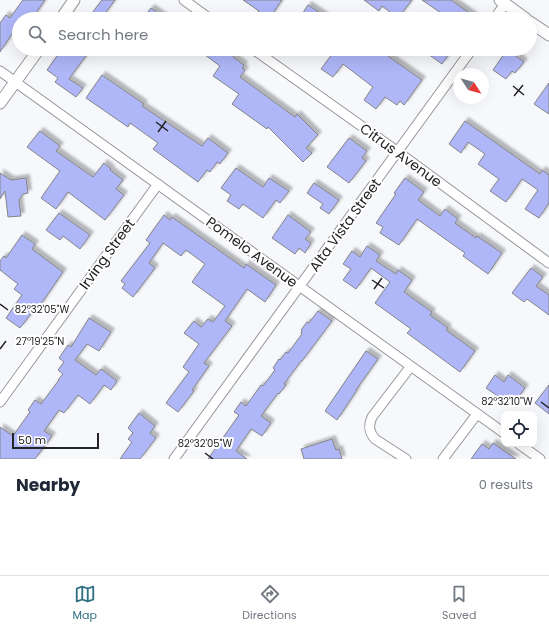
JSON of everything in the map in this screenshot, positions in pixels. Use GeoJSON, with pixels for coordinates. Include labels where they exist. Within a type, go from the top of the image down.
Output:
{"type":"FeatureCollection","features":[{"type":"Feature","properties":{"kind":"street"},"geometry":{"type":"LineString","coordinates":[[66,12],[74,0]]}},
{"type":"Feature","properties":{"kind":"street"},"geometry":{"type":"LineString","coordinates":[[184,0],[200,12]]}},
{"type":"Feature","properties":{"kind":"street"},"geometry":{"type":"LineString","coordinates":[[497,12],[502,2],[516,12]]}},
{"type":"Feature","properties":{"kind":"street"},"geometry":{"type":"LineString","coordinates":[[537,27],[549,35]]}},
{"type":"Feature","properties":{"kind":"street"},"geometry":{"type":"LineString","coordinates":[[0,103],[34,56]]}},
{"type":"Feature","properties":{"kind":"street","name":"Citrus Avenue"},"geometry":{"type":"LineString","coordinates":[[262,56],[398,152],[549,263]]}},
{"type":"Feature","properties":{"kind":"street","name":"Alta Vista Street"},"geometry":{"type":"LineString","coordinates":[[174,459],[467,56]]}},
{"type":"Feature","properties":{"kind":"street","name":"Pomelo Avenue"},"geometry":{"type":"LineString","coordinates":[[0,71],[501,431]]}},
{"type":"Feature","properties":{"kind":"street","name":"Irving Street"},"geometry":{"type":"LineString","coordinates":[[0,402],[158,184]]}},
{"type":"Feature","properties":{"kind":"street"},"geometry":{"type":"LineString","coordinates":[[406,459],[375,439],[369,429],[372,417],[411,366]]}},
{"type":"Feature","properties":{"kind":"street"},"geometry":{"type":"LineString","coordinates":[[443,459],[477,414]]}},
{"type":"Feature","properties":{"kind":"street"},"geometry":{"type":"LineString","coordinates":[[523,447],[540,459]]}},
{"type":"Feature","properties":{"kind":"building"},"geometry":{"type":"Polygon","coordinates":[[[23,0],[45,0],[37,12],[14,12],[23,0]]]}},
{"type":"Feature","properties":{"kind":"building"},"geometry":{"type":"Polygon","coordinates":[[[102,0],[115,0],[106,12],[93,12],[102,0]]]}},
{"type":"Feature","properties":{"kind":"building"},"geometry":{"type":"Polygon","coordinates":[[[243,0],[282,0],[274,12],[258,12],[259,11],[243,0]]]}},
{"type":"Feature","properties":{"kind":"building"},"geometry":{"type":"Polygon","coordinates":[[[364,0],[412,0],[403,12],[390,12],[382,6],[379,11],[364,0]]]}},
{"type":"Feature","properties":{"kind":"building"},"geometry":{"type":"Polygon","coordinates":[[[422,0],[451,0],[468,12],[440,12],[422,0]]]}},
{"type":"Feature","properties":{"kind":"building"},"geometry":{"type":"Polygon","coordinates":[[[308,5],[318,12],[304,12],[308,5]]]}},
{"type":"Feature","properties":{"kind":"building"},"geometry":{"type":"Polygon","coordinates":[[[151,8],[157,12],[148,12],[151,8]]]}},
{"type":"Feature","properties":{"kind":"building"},"geometry":{"type":"Polygon","coordinates":[[[6,15],[10,18],[12,15],[12,34],[0,52],[0,23],[6,15]]]}},
{"type":"Feature","properties":{"kind":"building"},"geometry":{"type":"Polygon","coordinates":[[[57,56],[86,56],[69,79],[83,88],[76,97],[55,82],[58,78],[47,70],[57,56]]]}},
{"type":"Feature","properties":{"kind":"building"},"geometry":{"type":"Polygon","coordinates":[[[206,56],[234,56],[244,65],[242,68],[245,70],[240,77],[295,117],[297,114],[318,135],[306,148],[312,153],[303,162],[268,127],[267,129],[232,104],[239,94],[213,76],[220,66],[206,56]]]}},
{"type":"Feature","properties":{"kind":"building"},"geometry":{"type":"Polygon","coordinates":[[[331,56],[388,56],[422,80],[404,105],[400,101],[397,105],[385,97],[376,109],[364,100],[373,87],[343,64],[333,77],[321,69],[331,56]]]}},
{"type":"Feature","properties":{"kind":"building"},"geometry":{"type":"Polygon","coordinates":[[[431,56],[448,56],[442,64],[431,56]]]}},
{"type":"Feature","properties":{"kind":"building"},"geometry":{"type":"Polygon","coordinates":[[[503,56],[516,56],[524,62],[515,73],[512,71],[506,79],[493,70],[503,56]]]}},
{"type":"Feature","properties":{"kind":"building"},"geometry":{"type":"Polygon","coordinates":[[[102,75],[144,104],[142,106],[202,146],[208,138],[228,153],[220,164],[217,162],[210,172],[207,170],[198,182],[153,149],[158,143],[130,123],[128,127],[86,98],[102,75]]]}},
{"type":"Feature","properties":{"kind":"building"},"geometry":{"type":"Polygon","coordinates":[[[549,83],[549,114],[534,104],[549,83]]]}},
{"type":"Feature","properties":{"kind":"building"},"geometry":{"type":"Polygon","coordinates":[[[465,121],[540,174],[542,170],[549,175],[549,203],[539,218],[525,209],[538,190],[522,179],[506,202],[490,191],[499,179],[478,164],[485,154],[468,142],[461,153],[449,144],[465,121]]]}},
{"type":"Feature","properties":{"kind":"building"},"geometry":{"type":"Polygon","coordinates":[[[40,131],[60,146],[56,151],[93,177],[104,163],[111,169],[110,170],[123,180],[116,189],[124,195],[105,220],[68,192],[56,209],[41,198],[60,171],[27,147],[40,131]]]}},
{"type":"Feature","properties":{"kind":"building"},"geometry":{"type":"Polygon","coordinates":[[[349,138],[367,151],[362,158],[366,161],[349,183],[327,167],[349,138]]]}},
{"type":"Feature","properties":{"kind":"building"},"geometry":{"type":"Polygon","coordinates":[[[236,168],[263,187],[269,178],[289,191],[280,203],[276,200],[263,218],[243,204],[239,209],[227,201],[231,195],[221,188],[236,168]]]}},
{"type":"Feature","properties":{"kind":"building"},"geometry":{"type":"Polygon","coordinates":[[[0,173],[11,180],[26,178],[28,193],[23,194],[19,200],[21,216],[8,217],[5,191],[0,199],[0,173]]]}},
{"type":"Feature","properties":{"kind":"building"},"geometry":{"type":"Polygon","coordinates":[[[405,178],[424,192],[418,200],[440,216],[445,209],[458,219],[455,223],[476,238],[477,236],[502,253],[488,274],[463,256],[465,253],[417,219],[399,245],[380,233],[383,227],[376,223],[405,178]]]}},
{"type":"Feature","properties":{"kind":"building"},"geometry":{"type":"Polygon","coordinates":[[[314,183],[339,200],[329,214],[320,208],[323,204],[307,193],[314,183]]]}},
{"type":"Feature","properties":{"kind":"building"},"geometry":{"type":"Polygon","coordinates":[[[59,213],[90,235],[80,249],[63,236],[60,240],[46,230],[59,213]]]}},
{"type":"Feature","properties":{"kind":"building"},"geometry":{"type":"Polygon","coordinates":[[[164,215],[170,220],[172,217],[244,268],[246,264],[276,285],[265,302],[247,289],[225,321],[232,326],[204,363],[209,366],[192,390],[194,391],[178,412],[166,403],[189,372],[183,367],[199,344],[184,333],[194,321],[201,327],[208,319],[213,322],[225,306],[192,282],[205,264],[186,250],[181,256],[163,243],[149,263],[155,268],[133,297],[122,288],[125,284],[121,281],[150,243],[146,240],[164,215]]]}},
{"type":"Feature","properties":{"kind":"building"},"geometry":{"type":"Polygon","coordinates":[[[288,215],[311,232],[305,239],[311,243],[305,253],[299,248],[295,254],[272,238],[288,215]]]}},
{"type":"Feature","properties":{"kind":"building"},"geometry":{"type":"Polygon","coordinates":[[[22,235],[35,244],[32,249],[63,272],[39,307],[37,306],[20,328],[6,318],[22,295],[14,289],[18,284],[0,270],[0,261],[4,256],[6,258],[22,235]]]}},
{"type":"Feature","properties":{"kind":"building"},"geometry":{"type":"Polygon","coordinates":[[[367,246],[380,255],[376,261],[396,274],[398,270],[412,280],[404,292],[432,312],[430,315],[448,328],[446,330],[475,351],[460,372],[407,333],[411,329],[375,303],[390,282],[371,268],[356,289],[343,280],[351,269],[343,264],[352,251],[360,257],[367,246]]]}},
{"type":"Feature","properties":{"kind":"building"},"geometry":{"type":"Polygon","coordinates":[[[531,268],[543,277],[536,286],[549,295],[549,315],[527,299],[524,302],[512,293],[531,268]]]}},
{"type":"Feature","properties":{"kind":"building"},"geometry":{"type":"Polygon","coordinates":[[[318,311],[332,321],[284,384],[286,385],[279,394],[278,393],[261,416],[271,423],[262,436],[251,429],[236,451],[247,459],[208,459],[239,415],[234,412],[241,402],[246,406],[261,385],[263,386],[275,370],[273,368],[279,359],[280,360],[286,352],[288,353],[302,334],[301,330],[307,322],[309,323],[318,311]]]}},
{"type":"Feature","properties":{"kind":"building"},"geometry":{"type":"Polygon","coordinates":[[[89,318],[111,332],[99,351],[87,344],[75,360],[96,375],[101,369],[117,381],[111,390],[104,385],[90,404],[78,395],[64,413],[59,410],[44,431],[52,436],[35,459],[0,459],[0,427],[13,436],[30,412],[28,410],[35,400],[41,404],[63,374],[58,370],[64,362],[59,358],[68,345],[71,347],[89,318]]]}},
{"type":"Feature","properties":{"kind":"building"},"geometry":{"type":"Polygon","coordinates":[[[366,351],[378,359],[337,420],[325,411],[366,351]]]}},
{"type":"Feature","properties":{"kind":"building"},"geometry":{"type":"Polygon","coordinates":[[[495,375],[504,382],[508,375],[525,388],[512,406],[486,388],[495,375]]]}},
{"type":"Feature","properties":{"kind":"building"},"geometry":{"type":"Polygon","coordinates":[[[549,385],[549,414],[535,403],[549,385]]]}},
{"type":"Feature","properties":{"kind":"building"},"geometry":{"type":"Polygon","coordinates":[[[139,413],[155,426],[150,433],[156,438],[140,459],[120,459],[132,442],[128,439],[133,433],[128,428],[139,413]]]}},
{"type":"Feature","properties":{"kind":"building"},"geometry":{"type":"Polygon","coordinates":[[[332,439],[336,450],[339,449],[342,459],[304,459],[301,449],[332,439]]]}},
{"type":"Feature","properties":{"kind":"building"},"geometry":{"type":"Polygon","coordinates":[[[493,443],[516,459],[471,459],[482,444],[489,449],[493,443]]]}}]}
